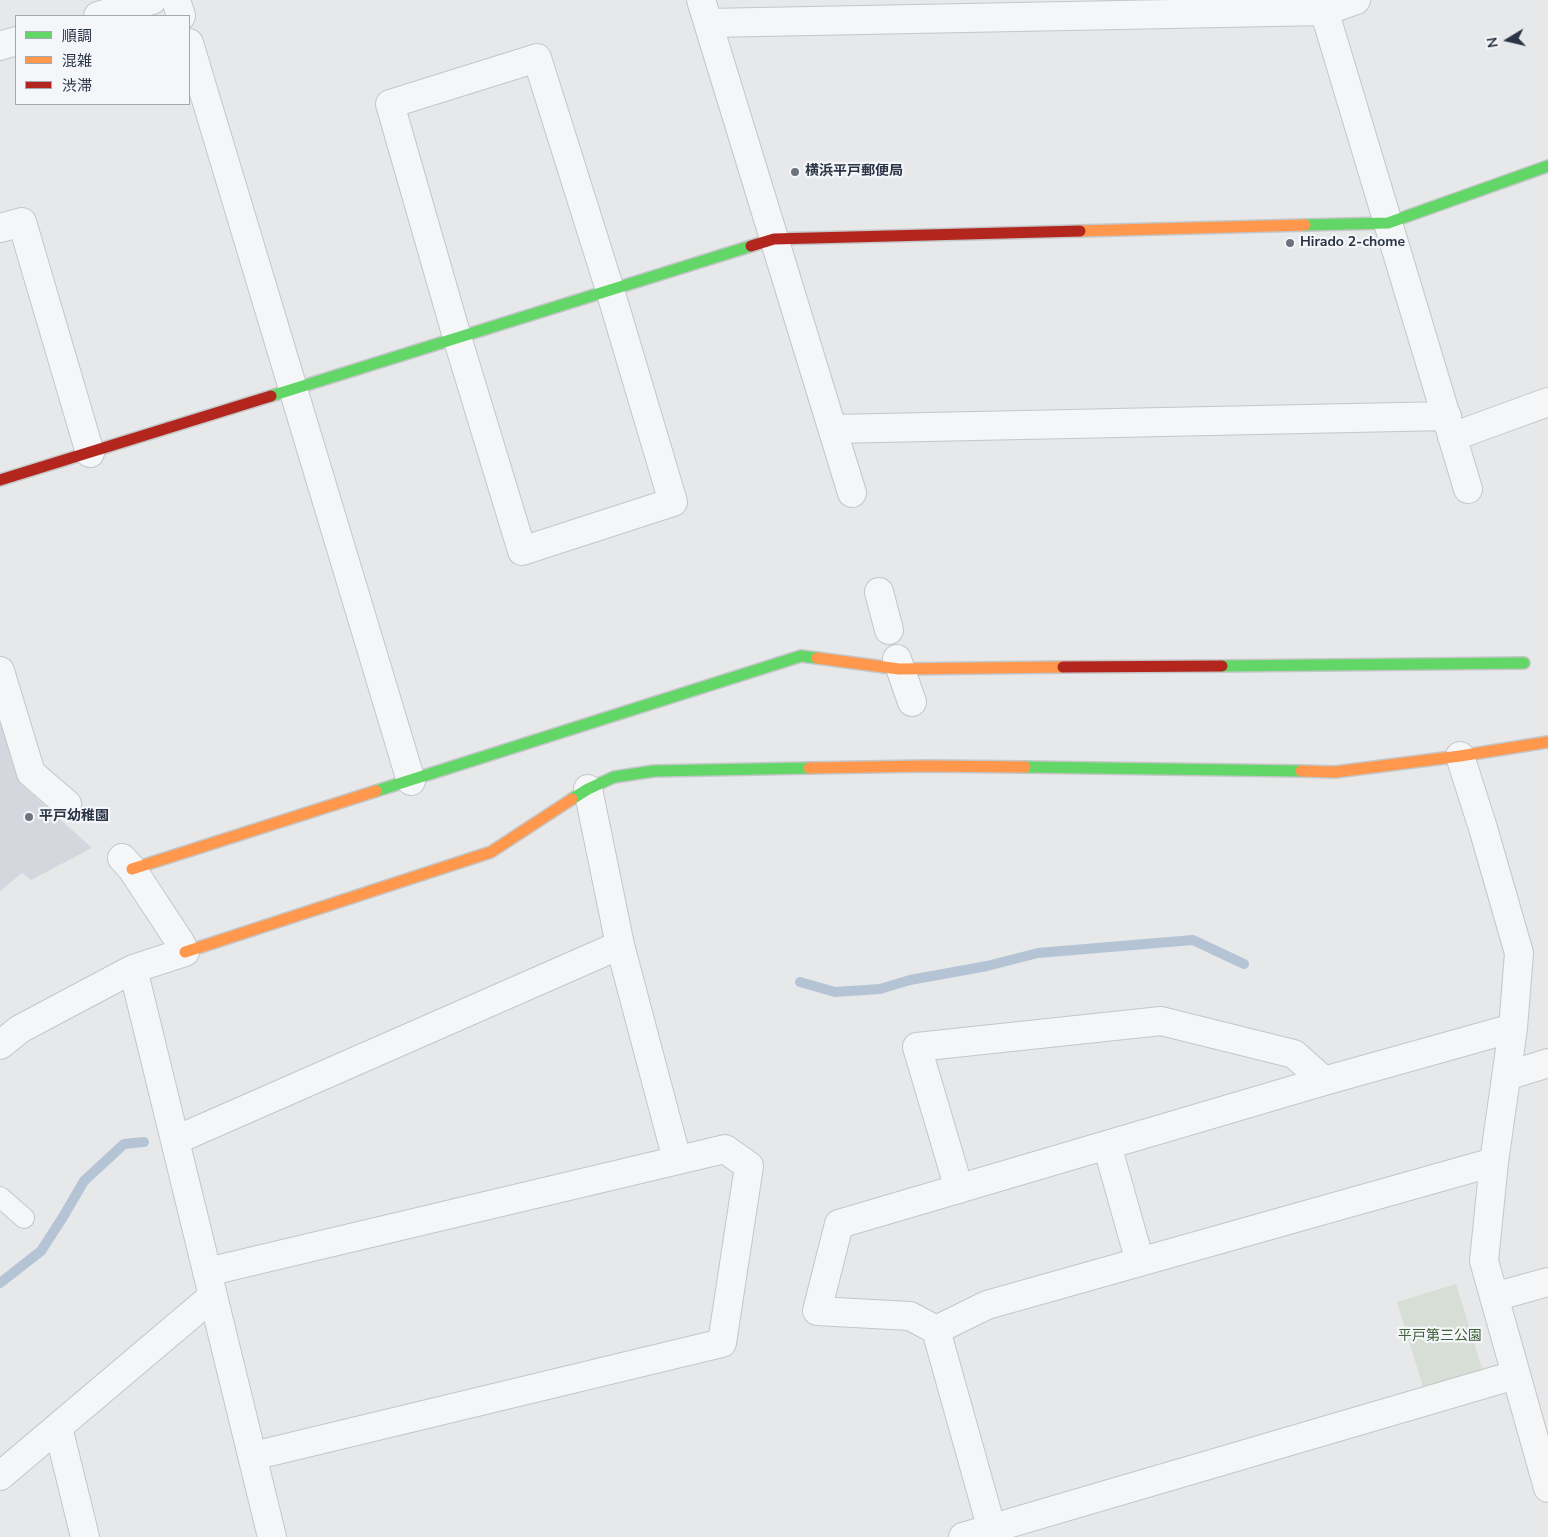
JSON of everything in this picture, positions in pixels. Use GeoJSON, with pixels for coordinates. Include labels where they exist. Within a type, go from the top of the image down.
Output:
{"type":"FeatureCollection","features":[{"type":"Feature","properties":{"kind":"street"},"geometry":{"type":"LineString","coordinates":[[101,15],[152,0]]}},
{"type":"Feature","properties":{"kind":"street"},"geometry":{"type":"LineString","coordinates":[[176,0],[181,15]]}},
{"type":"Feature","properties":{"kind":"street"},"geometry":{"type":"LineString","coordinates":[[852,493],[705,12],[1323,6],[1356,0]]}},
{"type":"Feature","properties":{"kind":"street"},"geometry":{"type":"LineString","coordinates":[[1323,6],[1468,489]]}},
{"type":"Feature","properties":{"kind":"street"},"geometry":{"type":"LineString","coordinates":[[0,46],[15,41]]}},
{"type":"Feature","properties":{"kind":"street"},"geometry":{"type":"LineString","coordinates":[[190,46],[411,781]]}},
{"type":"Feature","properties":{"kind":"street"},"geometry":{"type":"LineString","coordinates":[[537,58],[610,290],[673,502],[522,551],[457,337],[390,104],[537,58]]}},
{"type":"Feature","properties":{"kind":"street"},"geometry":{"type":"LineString","coordinates":[[0,480],[774,239],[1388,223],[1547,168]]}},
{"type":"Feature","properties":{"kind":"street"},"geometry":{"type":"LineString","coordinates":[[0,228],[22,222],[90,453]]}},
{"type":"Feature","properties":{"kind":"street"},"geometry":{"type":"LineString","coordinates":[[833,429],[1450,427],[1548,402]]}},
{"type":"Feature","properties":{"kind":"street"},"geometry":{"type":"LineString","coordinates":[[879,592],[889,630]]}},
{"type":"Feature","properties":{"kind":"street"},"geometry":{"type":"LineString","coordinates":[[185,952],[127,864],[411,781],[801,656],[898,664],[1524,664]]}},
{"type":"Feature","properties":{"kind":"street"},"geometry":{"type":"LineString","coordinates":[[898,664],[912,702]]}},
{"type":"Feature","properties":{"kind":"street"},"geometry":{"type":"LineString","coordinates":[[0,671],[31,772],[67,804]]}},
{"type":"Feature","properties":{"kind":"street"},"geometry":{"type":"LineString","coordinates":[[0,1045],[20,1030],[133,968],[491,852],[588,789],[614,777],[654,770],[926,766],[1335,772],[1460,756],[1548,742]]}},
{"type":"Feature","properties":{"kind":"street"},"geometry":{"type":"LineString","coordinates":[[1460,756],[1519,953],[1513,1028],[1494,1162],[1484,1261],[1548,1488]]}},
{"type":"Feature","properties":{"kind":"street"},"geometry":{"type":"LineString","coordinates":[[588,789],[620,945],[677,1160]]}},
{"type":"Feature","properties":{"kind":"street"},"geometry":{"type":"LineString","coordinates":[[176,1140],[620,945]]}},
{"type":"Feature","properties":{"kind":"street"},"geometry":{"type":"LineString","coordinates":[[133,968],[272,1537]]}},
{"type":"Feature","properties":{"kind":"street"},"geometry":{"type":"LineString","coordinates":[[959,1189],[917,1047],[1161,1021],[1294,1054],[1324,1081]]}},
{"type":"Feature","properties":{"kind":"street"},"geometry":{"type":"LineString","coordinates":[[993,1532],[936,1330],[910,1316],[817,1311],[839,1224],[1324,1081],[1513,1028]]}},
{"type":"Feature","properties":{"kind":"street"},"geometry":{"type":"LineString","coordinates":[[1507,1076],[1548,1063]]}},
{"type":"Feature","properties":{"kind":"street"},"geometry":{"type":"LineString","coordinates":[[1106,1145],[1140,1262]]}},
{"type":"Feature","properties":{"kind":"street"},"geometry":{"type":"LineString","coordinates":[[0,1476],[58,1427],[210,1284],[677,1160],[725,1149],[749,1166],[722,1343],[253,1456]]}},
{"type":"Feature","properties":{"kind":"street"},"geometry":{"type":"LineString","coordinates":[[936,1330],[988,1305],[1494,1162]]}},
{"type":"Feature","properties":{"kind":"street"},"geometry":{"type":"LineString","coordinates":[[1494,1297],[1548,1282]]}},
{"type":"Feature","properties":{"kind":"street"},"geometry":{"type":"LineString","coordinates":[[963,1537],[993,1532],[1515,1376]]}},
{"type":"Feature","properties":{"kind":"street"},"geometry":{"type":"LineString","coordinates":[[58,1427],[85,1537]]}},
{"type":"Feature","properties":{"kind":"lane"},"geometry":{"type":"LineString","coordinates":[[0,1197],[24,1218]]}},
{"type":"Feature","properties":{"kind":"shaded area","name":"平戸幼稚園"},"geometry":{"type":"Polygon","coordinates":[[[0,714],[23,786],[92,848],[31,880],[22,873],[0,891],[0,714]]]}},
{"type":"Feature","properties":{"kind":"green space","name":"平戸第三公園"},"geometry":{"type":"Polygon","coordinates":[[[1456,1284],[1483,1372],[1424,1390],[1397,1302],[1456,1284]]]}},
{"type":"Feature","properties":{"kind":"waterway"},"geometry":{"type":"LineString","coordinates":[[800,982],[835,992],[880,989],[910,980],[987,966],[1038,953],[1193,940],[1244,964]]}},
{"type":"Feature","properties":{"kind":"waterway"},"geometry":{"type":"LineString","coordinates":[[0,1283],[41,1251],[84,1181],[124,1144],[144,1142]]}},
{"type":"Feature","properties":{"kind":"traffic: fast"},"geometry":{"type":"LineString","coordinates":[[1305,225],[1388,223],[1548,166]]}},
{"type":"Feature","properties":{"kind":"traffic: fast"},"geometry":{"type":"LineString","coordinates":[[271,396],[751,246]]}},
{"type":"Feature","properties":{"kind":"traffic: fast"},"geometry":{"type":"LineString","coordinates":[[376,791],[801,656],[817,658]]}},
{"type":"Feature","properties":{"kind":"traffic: fast"},"geometry":{"type":"LineString","coordinates":[[1222,666],[1524,663]]}},
{"type":"Feature","properties":{"kind":"traffic: fast"},"geometry":{"type":"LineString","coordinates":[[1025,767],[1301,771]]}},
{"type":"Feature","properties":{"kind":"traffic: fast"},"geometry":{"type":"LineString","coordinates":[[572,799],[614,777],[654,771],[809,768]]}},
{"type":"Feature","properties":{"kind":"traffic: slow"},"geometry":{"type":"LineString","coordinates":[[1080,231],[1305,225]]}},
{"type":"Feature","properties":{"kind":"traffic: slow"},"geometry":{"type":"LineString","coordinates":[[817,658],[899,669],[1063,667]]}},
{"type":"Feature","properties":{"kind":"traffic: slow"},"geometry":{"type":"LineString","coordinates":[[1301,771],[1335,772],[1460,756],[1548,742]]}},
{"type":"Feature","properties":{"kind":"traffic: slow"},"geometry":{"type":"LineString","coordinates":[[809,768],[1025,767]]}},
{"type":"Feature","properties":{"kind":"traffic: slow"},"geometry":{"type":"LineString","coordinates":[[132,869],[376,791]]}},
{"type":"Feature","properties":{"kind":"traffic: slow"},"geometry":{"type":"LineString","coordinates":[[185,952],[491,852],[572,799]]}},
{"type":"Feature","properties":{"kind":"traffic: jam"},"geometry":{"type":"LineString","coordinates":[[751,246],[774,239],[1080,231]]}},
{"type":"Feature","properties":{"kind":"traffic: jam"},"geometry":{"type":"LineString","coordinates":[[0,480],[271,396]]}},
{"type":"Feature","properties":{"kind":"traffic: jam"},"geometry":{"type":"LineString","coordinates":[[1063,667],[1222,666]]}},
{"type":"Feature","properties":{"kind":"place","name":"横浜平戸郵便局"},"geometry":{"type":"Point","coordinates":[795,172]}},
{"type":"Feature","properties":{"kind":"place","name":"Hirado 2-chome"},"geometry":{"type":"Point","coordinates":[1290,243]}},
{"type":"Feature","properties":{"kind":"place","name":"平戸幼稚園"},"geometry":{"type":"Point","coordinates":[29,817]}}]}
